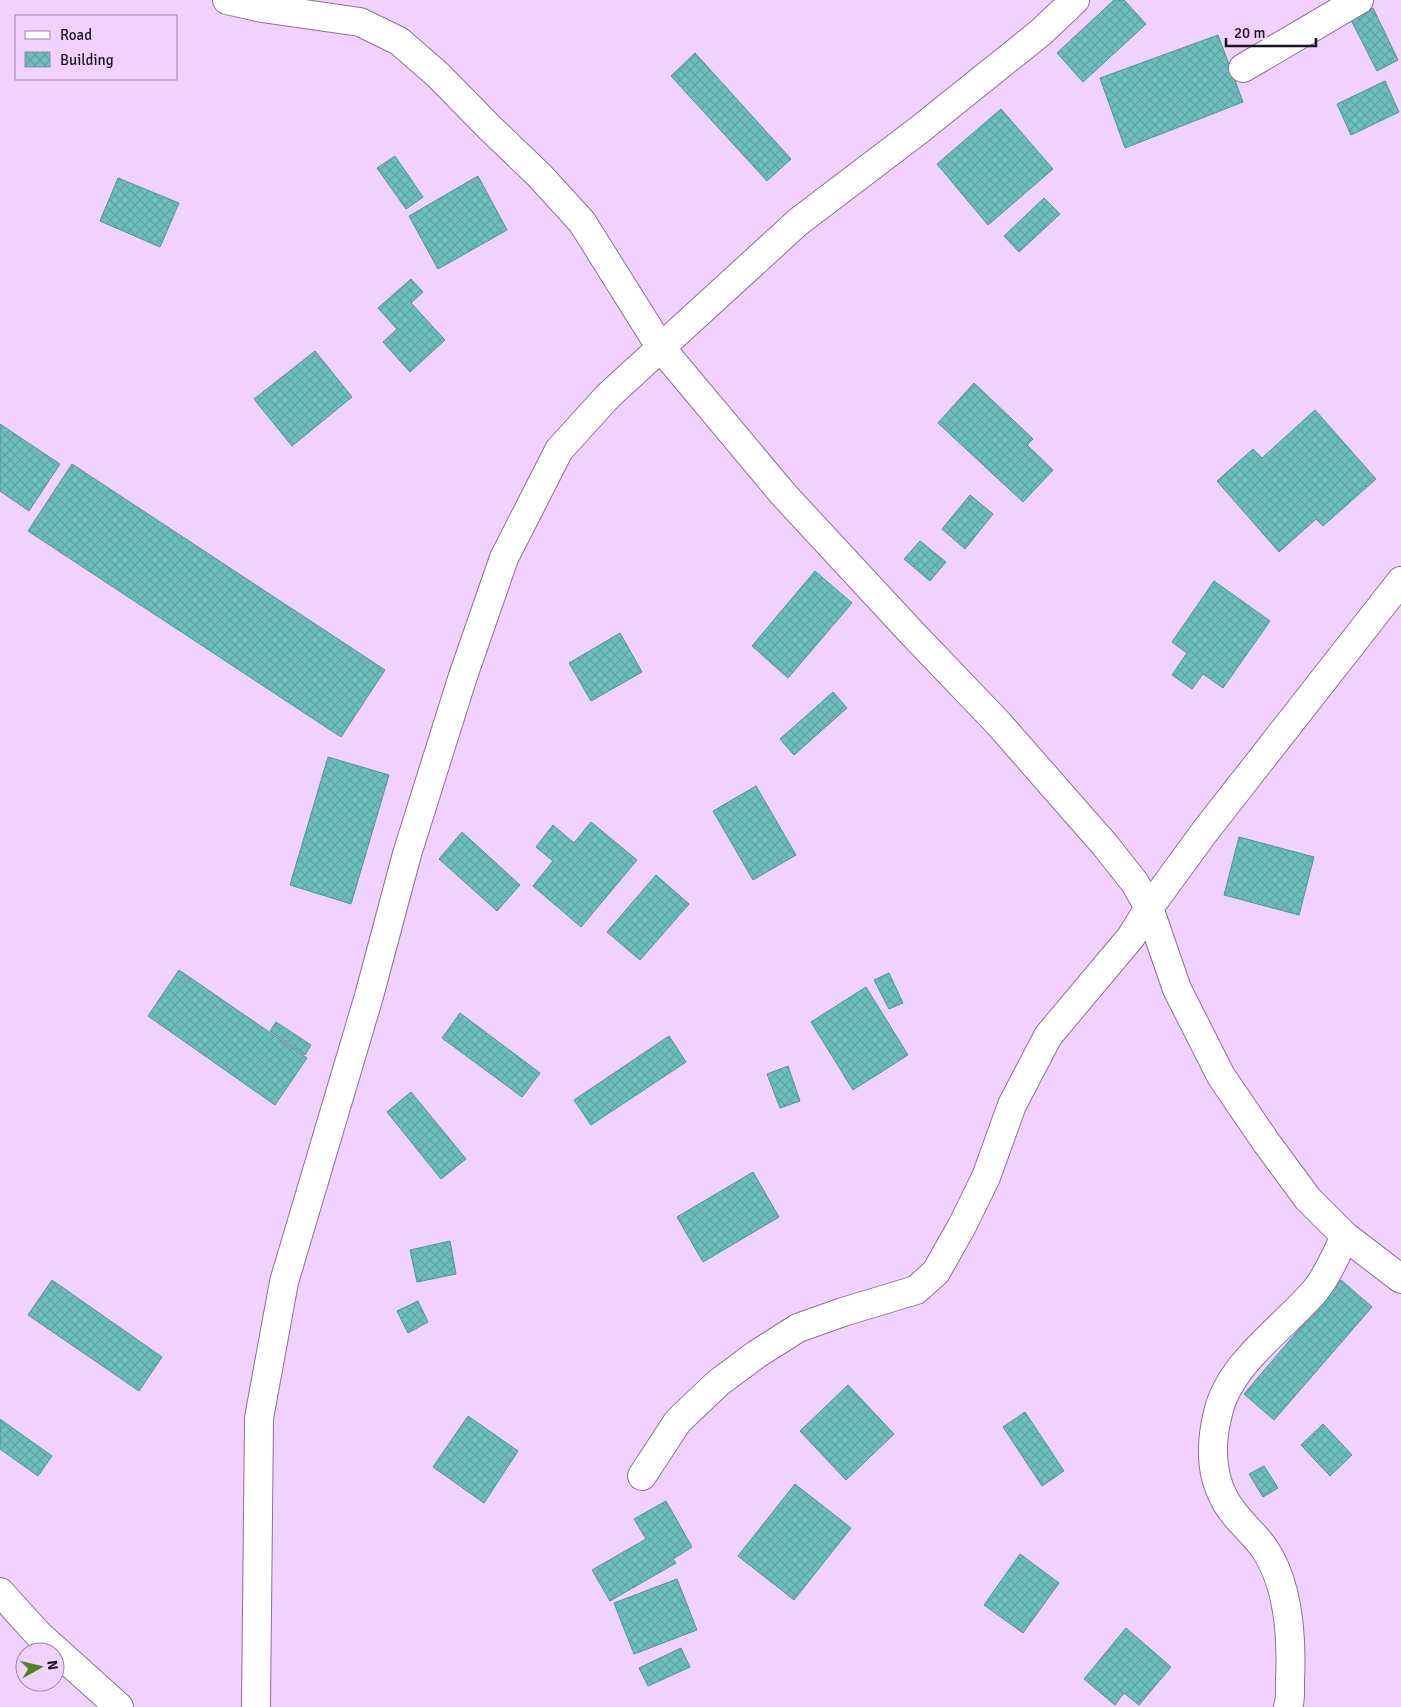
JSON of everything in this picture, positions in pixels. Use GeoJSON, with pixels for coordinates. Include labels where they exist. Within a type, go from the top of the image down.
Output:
{"type":"FeatureCollection","features":[{"type":"Feature","properties":{"kind":"street"},"geometry":{"type":"LineString","coordinates":[[227,0],[262,8],[360,22],[399,40],[438,75],[539,175],[582,222],[661,348],[784,495],[999,724],[1105,845],[1135,883],[1149,908],[1177,989],[1221,1076],[1308,1200],[1345,1236],[1401,1279]]}},
{"type":"Feature","properties":{"kind":"street"},"geometry":{"type":"LineString","coordinates":[[256,1707],[259,1418],[284,1282],[364,1014],[407,854],[463,676],[504,558],[559,450],[608,396],[798,222],[919,130],[1040,33],[1075,0]]}},
{"type":"Feature","properties":{"kind":"street"},"geometry":{"type":"LineString","coordinates":[[1243,68],[1359,0]]}},
{"type":"Feature","properties":{"kind":"street"},"geometry":{"type":"LineString","coordinates":[[642,1476],[678,1421],[718,1383],[757,1354],[798,1328],[916,1290],[936,1272],[962,1226],[986,1177],[1012,1104],[1048,1036],[1131,937],[1149,908],[1206,830],[1401,582]]}},
{"type":"Feature","properties":{"kind":"street"},"geometry":{"type":"LineString","coordinates":[[1288,1707],[1291,1659],[1287,1612],[1277,1575],[1264,1549],[1224,1498],[1213,1468],[1213,1444],[1218,1412],[1227,1387],[1249,1359],[1315,1291],[1332,1263],[1345,1236]]}},
{"type":"Feature","properties":{"kind":"street"},"geometry":{"type":"LineString","coordinates":[[0,1592],[40,1635],[119,1707]]}},
{"type":"Feature","properties":{"kind":"building"},"geometry":{"type":"Polygon","coordinates":[[[1114,0],[1124,0],[1146,24],[1083,82],[1057,53],[1114,0]]]}},
{"type":"Feature","properties":{"kind":"building"},"geometry":{"type":"Polygon","coordinates":[[[1373,8],[1398,60],[1377,71],[1351,20],[1373,8]]]}},
{"type":"Feature","properties":{"kind":"building"},"geometry":{"type":"Polygon","coordinates":[[[1218,35],[1243,102],[1125,148],[1100,78],[1218,35]]]}},
{"type":"Feature","properties":{"kind":"building"},"geometry":{"type":"Polygon","coordinates":[[[695,53],[791,159],[767,181],[671,76],[695,53]]]}},
{"type":"Feature","properties":{"kind":"building"},"geometry":{"type":"Polygon","coordinates":[[[1385,81],[1399,112],[1351,135],[1337,104],[1385,81]]]}},
{"type":"Feature","properties":{"kind":"building"},"geometry":{"type":"Polygon","coordinates":[[[1001,109],[1053,169],[988,225],[937,164],[1001,109]]]}},
{"type":"Feature","properties":{"kind":"building"},"geometry":{"type":"Polygon","coordinates":[[[395,156],[423,197],[406,209],[377,168],[395,156]]]}},
{"type":"Feature","properties":{"kind":"building"},"geometry":{"type":"Polygon","coordinates":[[[478,176],[507,230],[438,269],[409,216],[478,176]]]}},
{"type":"Feature","properties":{"kind":"building"},"geometry":{"type":"Polygon","coordinates":[[[118,178],[179,203],[160,247],[100,221],[118,178]]]}},
{"type":"Feature","properties":{"kind":"building"},"geometry":{"type":"Polygon","coordinates":[[[1044,198],[1060,214],[1019,252],[1004,236],[1044,198]]]}},
{"type":"Feature","properties":{"kind":"building"},"geometry":{"type":"Polygon","coordinates":[[[411,279],[423,292],[411,303],[445,340],[410,372],[383,342],[397,329],[378,308],[411,279]]]}},
{"type":"Feature","properties":{"kind":"building"},"geometry":{"type":"Polygon","coordinates":[[[315,351],[352,397],[292,446],[254,399],[315,351]]]}},
{"type":"Feature","properties":{"kind":"building"},"geometry":{"type":"Polygon","coordinates":[[[974,383],[1033,439],[1027,445],[1053,470],[1023,502],[938,423],[974,383]]]}},
{"type":"Feature","properties":{"kind":"building"},"geometry":{"type":"Polygon","coordinates":[[[1315,410],[1376,479],[1323,526],[1316,519],[1279,552],[1217,481],[1253,449],[1262,458],[1315,410]]]}},
{"type":"Feature","properties":{"kind":"building"},"geometry":{"type":"Polygon","coordinates":[[[0,424],[60,464],[29,511],[0,491],[0,424]]]}},
{"type":"Feature","properties":{"kind":"building"},"geometry":{"type":"Polygon","coordinates":[[[72,464],[385,670],[341,737],[28,531],[72,464]]]}},
{"type":"Feature","properties":{"kind":"building"},"geometry":{"type":"Polygon","coordinates":[[[970,495],[993,514],[965,549],[942,529],[970,495]]]}},
{"type":"Feature","properties":{"kind":"building"},"geometry":{"type":"Polygon","coordinates":[[[920,541],[946,562],[930,581],[904,559],[920,541]]]}},
{"type":"Feature","properties":{"kind":"building"},"geometry":{"type":"Polygon","coordinates":[[[815,571],[852,603],[788,678],[752,646],[815,571]]]}},
{"type":"Feature","properties":{"kind":"building"},"geometry":{"type":"Polygon","coordinates":[[[1214,581],[1270,621],[1223,688],[1203,674],[1192,689],[1172,675],[1187,653],[1172,642],[1214,581]]]}},
{"type":"Feature","properties":{"kind":"building"},"geometry":{"type":"Polygon","coordinates":[[[620,633],[642,672],[591,701],[569,663],[620,633]]]}},
{"type":"Feature","properties":{"kind":"building"},"geometry":{"type":"Polygon","coordinates":[[[833,692],[847,708],[794,755],[780,739],[833,692]]]}},
{"type":"Feature","properties":{"kind":"building"},"geometry":{"type":"Polygon","coordinates":[[[328,757],[389,775],[351,904],[290,885],[328,757]]]}},
{"type":"Feature","properties":{"kind":"building"},"geometry":{"type":"Polygon","coordinates":[[[756,786],[796,855],[753,880],[713,811],[756,786]]]}},
{"type":"Feature","properties":{"kind":"building"},"geometry":{"type":"Polygon","coordinates":[[[591,822],[637,860],[581,927],[533,886],[553,861],[536,847],[553,825],[574,843],[591,822]]]}},
{"type":"Feature","properties":{"kind":"building"},"geometry":{"type":"Polygon","coordinates":[[[462,832],[520,885],[497,911],[439,859],[462,832]]]}},
{"type":"Feature","properties":{"kind":"building"},"geometry":{"type":"Polygon","coordinates":[[[1239,837],[1314,857],[1299,915],[1224,895],[1239,837]]]}},
{"type":"Feature","properties":{"kind":"building"},"geometry":{"type":"Polygon","coordinates":[[[656,875],[689,904],[640,960],[607,932],[656,875]]]}},
{"type":"Feature","properties":{"kind":"building"},"geometry":{"type":"Polygon","coordinates":[[[179,970],[307,1058],[275,1105],[148,1016],[179,970]]]}},
{"type":"Feature","properties":{"kind":"building"},"geometry":{"type":"Polygon","coordinates":[[[889,973],[903,1003],[889,1009],[874,980],[889,973]]]}},
{"type":"Feature","properties":{"kind":"building"},"geometry":{"type":"Polygon","coordinates":[[[866,987],[908,1055],[853,1090],[811,1022],[866,987]]]}},
{"type":"Feature","properties":{"kind":"building"},"geometry":{"type":"Polygon","coordinates":[[[460,1013],[540,1073],[522,1097],[442,1038],[460,1013]]]}},
{"type":"Feature","properties":{"kind":"building"},"geometry":{"type":"Polygon","coordinates":[[[276,1022],[311,1045],[305,1055],[270,1031],[276,1022]]]}},
{"type":"Feature","properties":{"kind":"building"},"geometry":{"type":"Polygon","coordinates":[[[669,1036],[686,1062],[591,1125],[574,1100],[669,1036]]]}},
{"type":"Feature","properties":{"kind":"building"},"geometry":{"type":"Polygon","coordinates":[[[788,1066],[800,1101],[780,1108],[767,1074],[788,1066]]]}},
{"type":"Feature","properties":{"kind":"building"},"geometry":{"type":"Polygon","coordinates":[[[411,1092],[466,1159],[441,1179],[387,1112],[411,1092]]]}},
{"type":"Feature","properties":{"kind":"building"},"geometry":{"type":"Polygon","coordinates":[[[753,1172],[779,1217],[703,1262],[677,1217],[753,1172]]]}},
{"type":"Feature","properties":{"kind":"building"},"geometry":{"type":"Polygon","coordinates":[[[450,1241],[456,1274],[417,1282],[410,1250],[450,1241]]]}},
{"type":"Feature","properties":{"kind":"building"},"geometry":{"type":"Polygon","coordinates":[[[52,1280],[162,1357],[139,1391],[28,1315],[52,1280]]]}},
{"type":"Feature","properties":{"kind":"building"},"geometry":{"type":"Polygon","coordinates":[[[1341,1280],[1372,1307],[1274,1420],[1244,1394],[1341,1280]]]}},
{"type":"Feature","properties":{"kind":"building"},"geometry":{"type":"Polygon","coordinates":[[[418,1301],[428,1322],[408,1333],[397,1311],[418,1301]]]}},
{"type":"Feature","properties":{"kind":"building"},"geometry":{"type":"Polygon","coordinates":[[[848,1385],[894,1434],[846,1480],[800,1431],[848,1385]]]}},
{"type":"Feature","properties":{"kind":"building"},"geometry":{"type":"Polygon","coordinates":[[[1025,1412],[1064,1471],[1042,1486],[1003,1427],[1025,1412]]]}},
{"type":"Feature","properties":{"kind":"building"},"geometry":{"type":"Polygon","coordinates":[[[468,1416],[518,1451],[484,1503],[433,1467],[468,1416]]]}},
{"type":"Feature","properties":{"kind":"building"},"geometry":{"type":"Polygon","coordinates":[[[0,1419],[52,1456],[38,1476],[0,1449],[0,1419]]]}},
{"type":"Feature","properties":{"kind":"building"},"geometry":{"type":"Polygon","coordinates":[[[1323,1424],[1352,1455],[1330,1476],[1301,1445],[1323,1424]]]}},
{"type":"Feature","properties":{"kind":"building"},"geometry":{"type":"Polygon","coordinates":[[[1264,1466],[1278,1488],[1263,1497],[1249,1474],[1264,1466]]]}},
{"type":"Feature","properties":{"kind":"building"},"geometry":{"type":"Polygon","coordinates":[[[795,1484],[851,1528],[794,1600],[738,1556],[795,1484]]]}},
{"type":"Feature","properties":{"kind":"building"},"geometry":{"type":"Polygon","coordinates":[[[666,1501],[692,1547],[673,1559],[676,1563],[610,1601],[592,1570],[646,1539],[634,1519],[666,1501]]]}},
{"type":"Feature","properties":{"kind":"building"},"geometry":{"type":"Polygon","coordinates":[[[1020,1554],[1059,1583],[1023,1633],[984,1605],[1020,1554]]]}},
{"type":"Feature","properties":{"kind":"building"},"geometry":{"type":"Polygon","coordinates":[[[677,1579],[697,1630],[634,1654],[614,1603],[677,1579]]]}},
{"type":"Feature","properties":{"kind":"building"},"geometry":{"type":"Polygon","coordinates":[[[1126,1628],[1171,1667],[1139,1705],[1124,1693],[1115,1705],[1084,1679],[1126,1628]]]}},
{"type":"Feature","properties":{"kind":"building"},"geometry":{"type":"Polygon","coordinates":[[[681,1648],[690,1667],[648,1686],[639,1668],[681,1648]]]}}]}
